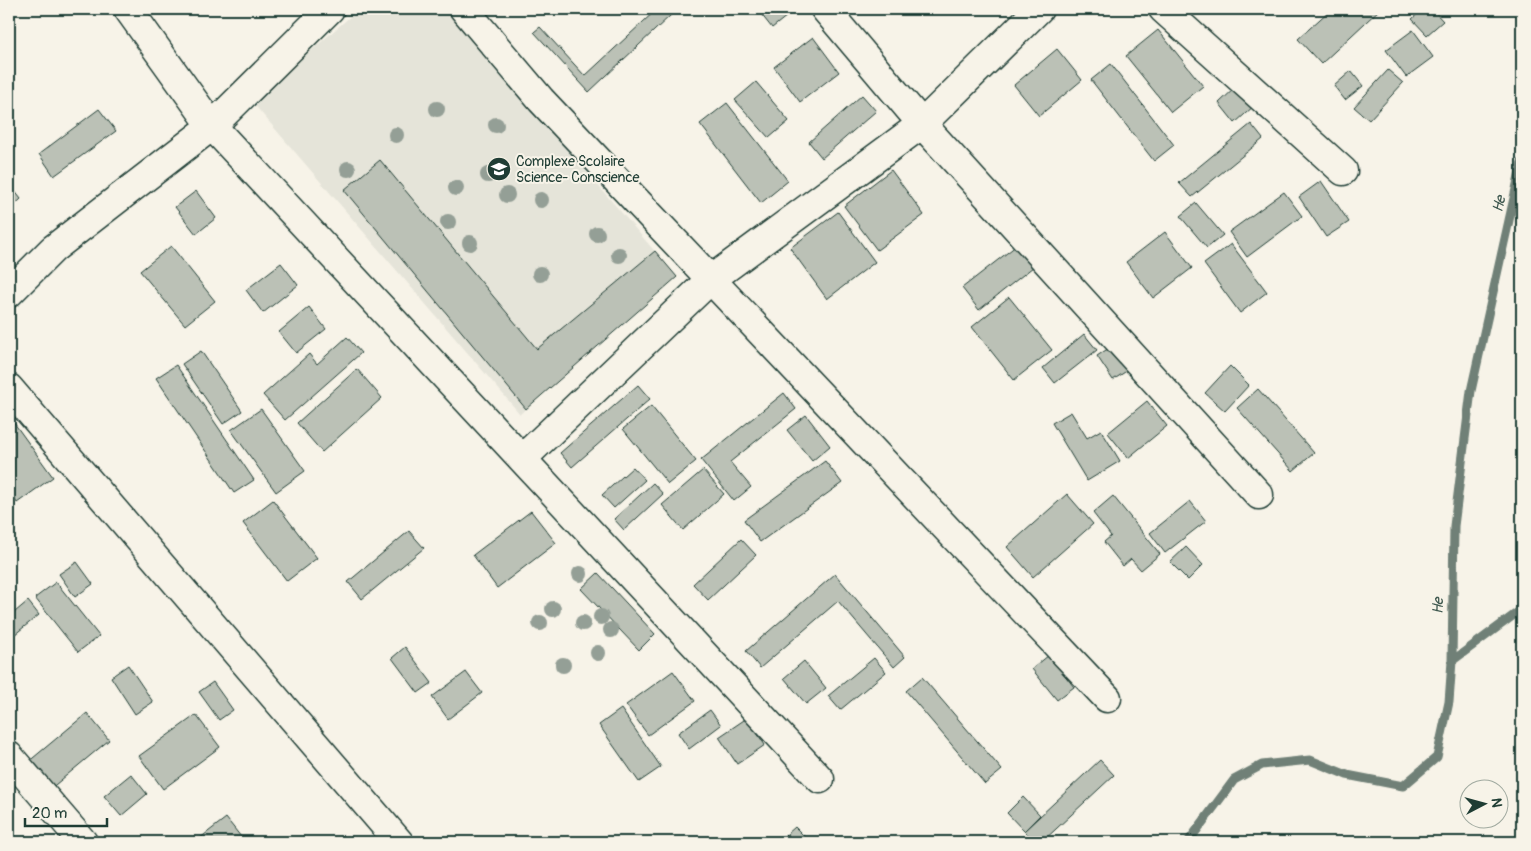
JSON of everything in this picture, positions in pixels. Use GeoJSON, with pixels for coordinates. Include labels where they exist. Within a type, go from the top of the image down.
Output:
{"type":"FeatureCollection","features":[{"type":"Feature","properties":{"kind":"street"},"geometry":{"type":"LineString","coordinates":[[128,9],[212,126],[820,779]]}},
{"type":"Feature","properties":{"kind":"street"},"geometry":{"type":"LineString","coordinates":[[9,293],[53,249],[212,126],[330,9]]}},
{"type":"Feature","properties":{"kind":"street"},"geometry":{"type":"LineString","coordinates":[[464,9],[541,100],[1107,698]]}},
{"type":"Feature","properties":{"kind":"street"},"geometry":{"type":"LineString","coordinates":[[825,9],[922,124],[1259,495]]}},
{"type":"Feature","properties":{"kind":"street"},"geometry":{"type":"LineString","coordinates":[[523,458],[710,280],[922,124],[1039,9]]}},
{"type":"Feature","properties":{"kind":"street"},"geometry":{"type":"LineString","coordinates":[[1163,9],[1343,171]]}},
{"type":"Feature","properties":{"kind":"street"},"geometry":{"type":"LineString","coordinates":[[9,388],[399,842]]}},
{"type":"Feature","properties":{"kind":"street"},"geometry":{"type":"LineString","coordinates":[[9,756],[83,842]]}},
{"type":"Feature","properties":{"kind":"shaded area"},"geometry":{"type":"Polygon","coordinates":[[[359,9],[446,9],[677,277],[520,414],[252,102],[359,9]]]}},
{"type":"Feature","properties":{"kind":"building"},"geometry":{"type":"Polygon","coordinates":[[[657,9],[665,9],[671,15],[589,92],[534,32],[540,27],[585,76],[657,9]]]}},
{"type":"Feature","properties":{"kind":"building"},"geometry":{"type":"Polygon","coordinates":[[[757,9],[782,9],[787,16],[772,28],[757,9]]]}},
{"type":"Feature","properties":{"kind":"building"},"geometry":{"type":"Polygon","coordinates":[[[1331,9],[1380,9],[1321,64],[1298,39],[1331,9]]]}},
{"type":"Feature","properties":{"kind":"building"},"geometry":{"type":"Polygon","coordinates":[[[1423,9],[1432,9],[1443,21],[1427,35],[1412,19],[1423,9]]]}},
{"type":"Feature","properties":{"kind":"building"},"geometry":{"type":"Polygon","coordinates":[[[1158,30],[1203,86],[1171,112],[1126,56],[1158,30]]]}},
{"type":"Feature","properties":{"kind":"building"},"geometry":{"type":"Polygon","coordinates":[[[1413,30],[1433,57],[1406,77],[1386,50],[1413,30]]]}},
{"type":"Feature","properties":{"kind":"building"},"geometry":{"type":"Polygon","coordinates":[[[813,37],[839,72],[800,102],[774,67],[813,37]]]}},
{"type":"Feature","properties":{"kind":"building"},"geometry":{"type":"Polygon","coordinates":[[[1057,49],[1082,80],[1039,116],[1014,85],[1057,49]]]}},
{"type":"Feature","properties":{"kind":"building"},"geometry":{"type":"Polygon","coordinates":[[[1111,64],[1174,145],[1154,161],[1091,80],[1111,64]]]}},
{"type":"Feature","properties":{"kind":"building"},"geometry":{"type":"Polygon","coordinates":[[[1388,70],[1403,83],[1369,120],[1354,107],[1388,70]]]}},
{"type":"Feature","properties":{"kind":"building"},"geometry":{"type":"Polygon","coordinates":[[[1351,71],[1363,86],[1345,100],[1334,86],[1351,71]]]}},
{"type":"Feature","properties":{"kind":"building"},"geometry":{"type":"Polygon","coordinates":[[[756,82],[789,121],[769,138],[735,100],[756,82]]]}},
{"type":"Feature","properties":{"kind":"building"},"geometry":{"type":"Polygon","coordinates":[[[1238,85],[1255,105],[1235,123],[1219,103],[1238,85]]]}},
{"type":"Feature","properties":{"kind":"building"},"geometry":{"type":"Polygon","coordinates":[[[862,95],[876,111],[822,158],[809,142],[862,95]]]}},
{"type":"Feature","properties":{"kind":"building"},"geometry":{"type":"Polygon","coordinates":[[[727,103],[788,181],[761,203],[700,124],[727,103]]]}},
{"type":"Feature","properties":{"kind":"building"},"geometry":{"type":"Polygon","coordinates":[[[99,109],[116,131],[54,176],[39,154],[99,109]]]}},
{"type":"Feature","properties":{"kind":"building"},"geometry":{"type":"Polygon","coordinates":[[[1251,124],[1263,139],[1192,197],[1179,183],[1251,124]]]}},
{"type":"Feature","properties":{"kind":"building"},"geometry":{"type":"Polygon","coordinates":[[[380,160],[537,349],[655,251],[677,277],[526,409],[344,190],[380,160]]]}},
{"type":"Feature","properties":{"kind":"building"},"geometry":{"type":"Polygon","coordinates":[[[891,170],[924,215],[877,250],[844,206],[891,170]]]}},
{"type":"Feature","properties":{"kind":"building"},"geometry":{"type":"Polygon","coordinates":[[[1321,181],[1349,222],[1326,237],[1299,197],[1321,181]]]}},
{"type":"Feature","properties":{"kind":"building"},"geometry":{"type":"Polygon","coordinates":[[[9,186],[21,199],[9,210],[9,186]]]}},
{"type":"Feature","properties":{"kind":"building"},"geometry":{"type":"Polygon","coordinates":[[[196,191],[216,218],[196,234],[175,207],[196,191]]]}},
{"type":"Feature","properties":{"kind":"building"},"geometry":{"type":"Polygon","coordinates":[[[1284,192],[1302,216],[1247,257],[1229,232],[1284,192]]]}},
{"type":"Feature","properties":{"kind":"building"},"geometry":{"type":"Polygon","coordinates":[[[1196,203],[1223,235],[1207,248],[1180,216],[1196,203]]]}},
{"type":"Feature","properties":{"kind":"building"},"geometry":{"type":"Polygon","coordinates":[[[838,212],[875,262],[827,299],[790,248],[838,212]]]}},
{"type":"Feature","properties":{"kind":"building"},"geometry":{"type":"Polygon","coordinates":[[[1165,232],[1192,268],[1153,298],[1126,262],[1165,232]]]}},
{"type":"Feature","properties":{"kind":"building"},"geometry":{"type":"Polygon","coordinates":[[[1021,242],[1038,263],[979,310],[962,288],[1021,242]]]}},
{"type":"Feature","properties":{"kind":"building"},"geometry":{"type":"Polygon","coordinates":[[[1231,244],[1267,292],[1240,313],[1204,264],[1231,244]]]}},
{"type":"Feature","properties":{"kind":"building"},"geometry":{"type":"Polygon","coordinates":[[[171,246],[215,301],[185,325],[140,271],[171,246]]]}},
{"type":"Feature","properties":{"kind":"building"},"geometry":{"type":"Polygon","coordinates":[[[281,263],[298,285],[263,313],[246,290],[281,263]]]}},
{"type":"Feature","properties":{"kind":"building"},"geometry":{"type":"Polygon","coordinates":[[[1009,297],[1052,350],[1014,380],[972,327],[1009,297]]]}},
{"type":"Feature","properties":{"kind":"building"},"geometry":{"type":"Polygon","coordinates":[[[309,307],[326,329],[296,353],[279,332],[309,307]]]}},
{"type":"Feature","properties":{"kind":"building"},"geometry":{"type":"Polygon","coordinates":[[[1084,334],[1097,350],[1055,383],[1043,368],[1084,334]]]}},
{"type":"Feature","properties":{"kind":"building"},"geometry":{"type":"Polygon","coordinates":[[[347,337],[361,353],[285,420],[263,395],[309,354],[317,364],[347,337]]]}},
{"type":"Feature","properties":{"kind":"building"},"geometry":{"type":"Polygon","coordinates":[[[1112,346],[1128,370],[1113,380],[1097,356],[1112,346]]]}},
{"type":"Feature","properties":{"kind":"building"},"geometry":{"type":"Polygon","coordinates":[[[201,351],[242,411],[223,424],[182,364],[201,351]]]}},
{"type":"Feature","properties":{"kind":"building"},"geometry":{"type":"Polygon","coordinates":[[[176,365],[254,480],[234,493],[156,378],[176,365]]]}},
{"type":"Feature","properties":{"kind":"building"},"geometry":{"type":"Polygon","coordinates":[[[1230,366],[1249,385],[1225,411],[1205,393],[1230,366]]]}},
{"type":"Feature","properties":{"kind":"building"},"geometry":{"type":"Polygon","coordinates":[[[357,369],[382,398],[322,452],[297,423],[357,369]]]}},
{"type":"Feature","properties":{"kind":"building"},"geometry":{"type":"Polygon","coordinates":[[[638,385],[650,399],[572,467],[560,453],[638,385]]]}},
{"type":"Feature","properties":{"kind":"building"},"geometry":{"type":"Polygon","coordinates":[[[1258,389],[1314,453],[1293,471],[1237,408],[1258,389]]]}},
{"type":"Feature","properties":{"kind":"building"},"geometry":{"type":"Polygon","coordinates":[[[784,393],[796,409],[730,462],[751,487],[734,501],[701,460],[784,393]]]}},
{"type":"Feature","properties":{"kind":"building"},"geometry":{"type":"Polygon","coordinates":[[[1147,401],[1167,426],[1128,458],[1108,433],[1147,401]]]}},
{"type":"Feature","properties":{"kind":"building"},"geometry":{"type":"Polygon","coordinates":[[[651,406],[696,461],[668,484],[623,429],[651,406]]]}},
{"type":"Feature","properties":{"kind":"building"},"geometry":{"type":"Polygon","coordinates":[[[261,409],[305,471],[276,492],[231,430],[261,409]]]}},
{"type":"Feature","properties":{"kind":"building"},"geometry":{"type":"Polygon","coordinates":[[[1071,412],[1087,438],[1101,430],[1120,461],[1087,481],[1052,423],[1071,412]]]}},
{"type":"Feature","properties":{"kind":"building"},"geometry":{"type":"Polygon","coordinates":[[[806,415],[830,446],[812,461],[787,430],[806,415]]]}},
{"type":"Feature","properties":{"kind":"building"},"geometry":{"type":"Polygon","coordinates":[[[9,416],[53,477],[17,503],[9,491],[9,416]]]}},
{"type":"Feature","properties":{"kind":"building"},"geometry":{"type":"Polygon","coordinates":[[[825,461],[842,483],[760,542],[744,520],[825,461]]]}},
{"type":"Feature","properties":{"kind":"building"},"geometry":{"type":"Polygon","coordinates":[[[633,467],[645,480],[614,508],[602,495],[633,467]]]}},
{"type":"Feature","properties":{"kind":"building"},"geometry":{"type":"Polygon","coordinates":[[[703,470],[724,494],[683,530],[662,505],[703,470]]]}},
{"type":"Feature","properties":{"kind":"building"},"geometry":{"type":"Polygon","coordinates":[[[653,483],[663,494],[624,530],[614,519],[653,483]]]}},
{"type":"Feature","properties":{"kind":"building"},"geometry":{"type":"Polygon","coordinates":[[[1067,494],[1093,524],[1033,577],[1007,547],[1067,494]]]}},
{"type":"Feature","properties":{"kind":"building"},"geometry":{"type":"Polygon","coordinates":[[[1113,496],[1160,554],[1141,570],[1131,559],[1123,566],[1104,542],[1111,536],[1093,513],[1113,496]]]}},
{"type":"Feature","properties":{"kind":"building"},"geometry":{"type":"Polygon","coordinates":[[[273,500],[317,558],[287,581],[243,523],[273,500]]]}},
{"type":"Feature","properties":{"kind":"building"},"geometry":{"type":"Polygon","coordinates":[[[1190,501],[1206,521],[1165,553],[1150,533],[1190,501]]]}},
{"type":"Feature","properties":{"kind":"building"},"geometry":{"type":"Polygon","coordinates":[[[531,511],[556,543],[497,588],[473,555],[531,511]]]}},
{"type":"Feature","properties":{"kind":"building"},"geometry":{"type":"Polygon","coordinates":[[[409,531],[424,548],[362,599],[348,582],[409,531]]]}},
{"type":"Feature","properties":{"kind":"building"},"geometry":{"type":"Polygon","coordinates":[[[741,539],[756,555],[708,600],[693,584],[741,539]]]}},
{"type":"Feature","properties":{"kind":"building"},"geometry":{"type":"Polygon","coordinates":[[[1186,547],[1203,565],[1188,580],[1170,562],[1186,547]]]}},
{"type":"Feature","properties":{"kind":"building"},"geometry":{"type":"Polygon","coordinates":[[[77,562],[93,584],[75,597],[59,574],[77,562]]]}},
{"type":"Feature","properties":{"kind":"building"},"geometry":{"type":"Polygon","coordinates":[[[598,573],[655,634],[639,650],[581,589],[598,573]]]}},
{"type":"Feature","properties":{"kind":"building"},"geometry":{"type":"Polygon","coordinates":[[[835,574],[905,657],[894,667],[838,601],[760,668],[746,651],[835,574]]]}},
{"type":"Feature","properties":{"kind":"building"},"geometry":{"type":"Polygon","coordinates":[[[56,582],[99,636],[78,652],[35,598],[56,582]]]}},
{"type":"Feature","properties":{"kind":"building"},"geometry":{"type":"Polygon","coordinates":[[[28,601],[39,615],[9,639],[9,617],[28,601]]]}},
{"type":"Feature","properties":{"kind":"building"},"geometry":{"type":"Polygon","coordinates":[[[405,647],[432,683],[418,693],[392,658],[405,647]]]}},
{"type":"Feature","properties":{"kind":"building"},"geometry":{"type":"Polygon","coordinates":[[[1049,655],[1074,687],[1057,700],[1032,669],[1049,655]]]}},
{"type":"Feature","properties":{"kind":"building"},"geometry":{"type":"Polygon","coordinates":[[[874,658],[886,672],[840,710],[828,696],[874,658]]]}},
{"type":"Feature","properties":{"kind":"building"},"geometry":{"type":"Polygon","coordinates":[[[804,661],[826,688],[806,704],[784,678],[804,661]]]}},
{"type":"Feature","properties":{"kind":"building"},"geometry":{"type":"Polygon","coordinates":[[[128,665],[153,702],[135,714],[111,677],[128,665]]]}},
{"type":"Feature","properties":{"kind":"building"},"geometry":{"type":"Polygon","coordinates":[[[673,671],[695,701],[648,735],[626,705],[673,671]]]}},
{"type":"Feature","properties":{"kind":"building"},"geometry":{"type":"Polygon","coordinates":[[[466,672],[482,693],[448,719],[432,697],[466,672]]]}},
{"type":"Feature","properties":{"kind":"building"},"geometry":{"type":"Polygon","coordinates":[[[922,677],[1002,770],[985,784],[906,691],[922,677]]]}},
{"type":"Feature","properties":{"kind":"building"},"geometry":{"type":"Polygon","coordinates":[[[213,682],[233,710],[219,720],[199,692],[213,682]]]}},
{"type":"Feature","properties":{"kind":"building"},"geometry":{"type":"Polygon","coordinates":[[[621,709],[661,767],[639,782],[599,725],[621,709]]]}},
{"type":"Feature","properties":{"kind":"building"},"geometry":{"type":"Polygon","coordinates":[[[710,710],[721,725],[689,749],[678,733],[710,710]]]}},
{"type":"Feature","properties":{"kind":"building"},"geometry":{"type":"Polygon","coordinates":[[[87,713],[109,740],[49,790],[27,763],[87,713]]]}},
{"type":"Feature","properties":{"kind":"building"},"geometry":{"type":"Polygon","coordinates":[[[196,715],[220,747],[163,789],[139,756],[196,715]]]}},
{"type":"Feature","properties":{"kind":"building"},"geometry":{"type":"Polygon","coordinates":[[[747,718],[765,745],[737,764],[719,737],[747,718]]]}},
{"type":"Feature","properties":{"kind":"building"},"geometry":{"type":"Polygon","coordinates":[[[1100,760],[1114,775],[1042,842],[1035,842],[1024,831],[1100,760]]]}},
{"type":"Feature","properties":{"kind":"building"},"geometry":{"type":"Polygon","coordinates":[[[131,774],[147,794],[121,816],[104,796],[131,774]]]}},
{"type":"Feature","properties":{"kind":"building"},"geometry":{"type":"Polygon","coordinates":[[[1023,797],[1040,815],[1024,831],[1007,813],[1023,797]]]}},
{"type":"Feature","properties":{"kind":"building"},"geometry":{"type":"Polygon","coordinates":[[[226,818],[245,842],[195,842],[226,818]]]}},
{"type":"Feature","properties":{"kind":"building"},"geometry":{"type":"Polygon","coordinates":[[[795,827],[810,842],[778,842],[795,827]]]}},
{"type":"Feature","properties":{"kind":"waterway","name":"He"},"geometry":{"type":"LineString","coordinates":[[1188,842],[1234,780],[1262,765],[1310,760],[1347,775],[1403,786],[1437,757],[1449,702],[1452,661],[1454,526],[1471,391],[1522,162]]}},
{"type":"Feature","properties":{"kind":"waterway"},"geometry":{"type":"LineString","coordinates":[[1452,661],[1522,609]]}},
{"type":"Feature","properties":{"kind":"place","name":"Complexe Scolaire Science- Conscience"},"geometry":{"type":"Point","coordinates":[499,169]}}]}
